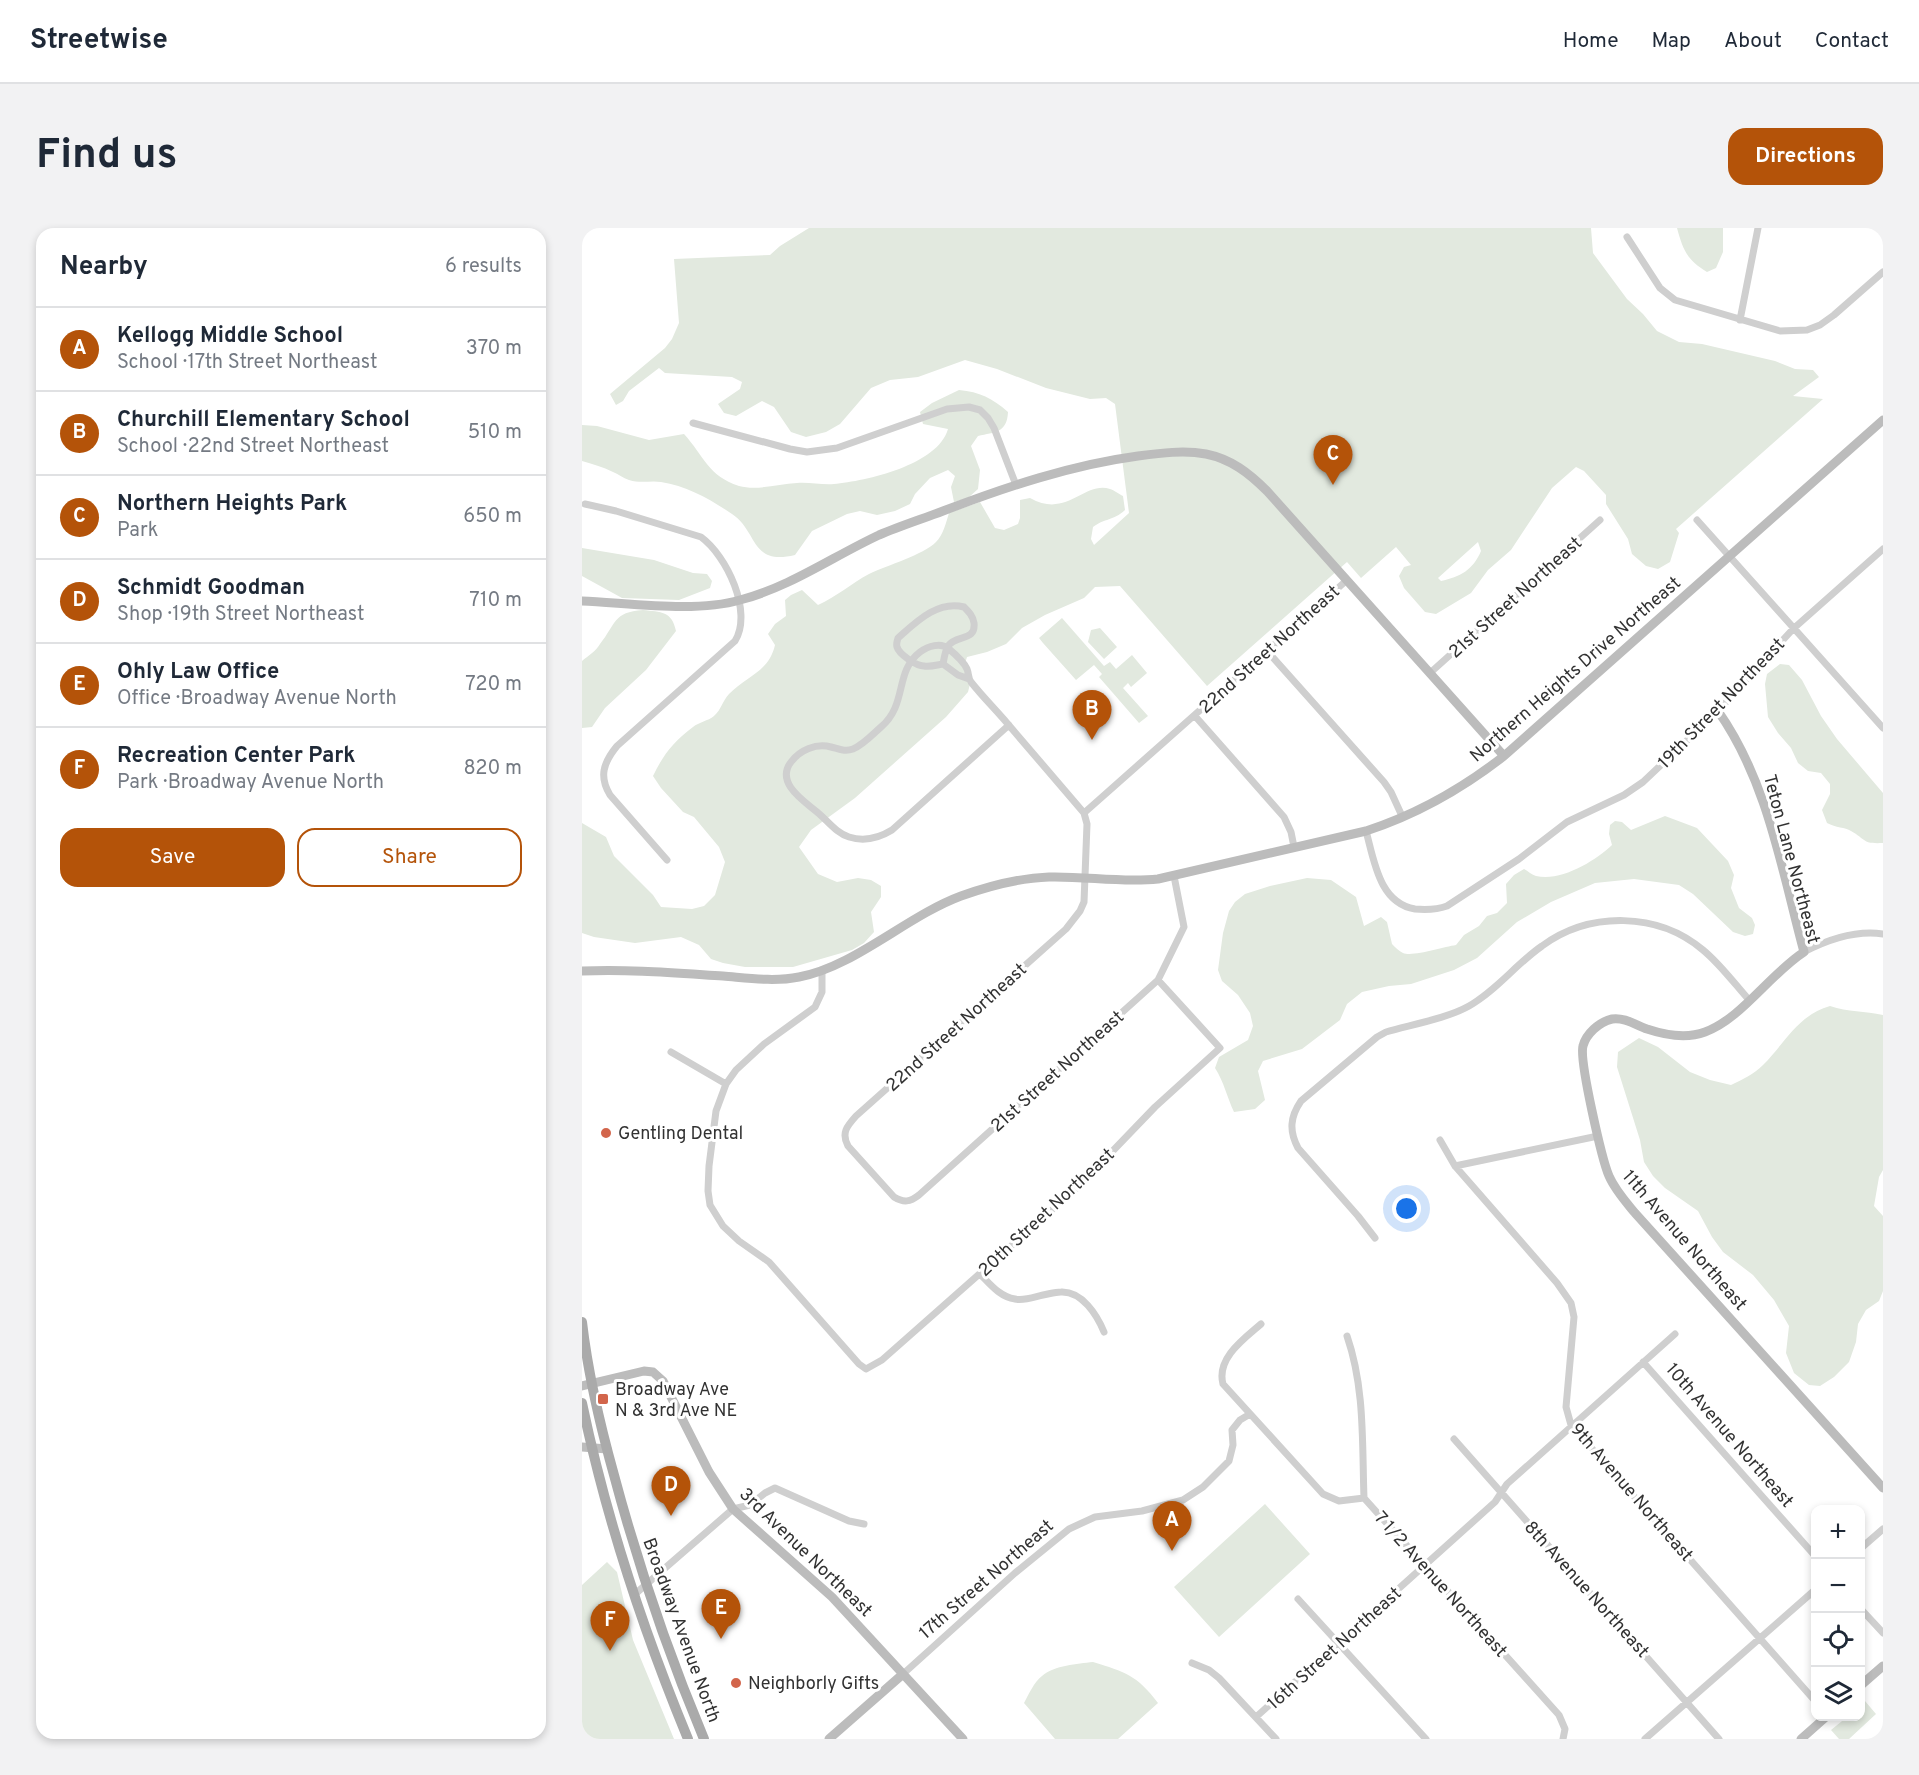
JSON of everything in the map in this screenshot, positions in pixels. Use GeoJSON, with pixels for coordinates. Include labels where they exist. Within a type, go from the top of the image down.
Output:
{"type":"FeatureCollection","features":[{"type":"Feature","properties":{"kind":"main road","name":"Broadway Avenue North"},"geometry":{"type":"LineString","coordinates":[[582,1322],[587,1385],[645,1586],[704,1739]]}},
{"type":"Feature","properties":{"kind":"main road","name":"Broadway Avenue North"},"geometry":{"type":"LineString","coordinates":[[582,1403],[587,1448],[634,1595],[688,1739]]}},
{"type":"Feature","properties":{"kind":"street"},"geometry":{"type":"LineString","coordinates":[[1740,320],[1758,228]]}},
{"type":"Feature","properties":{"kind":"street"},"geometry":{"type":"LineString","coordinates":[[1628,237],[1653,279],[1666,294],[1685,304],[1780,331],[1807,330],[1820,325],[1883,272]]}},
{"type":"Feature","properties":{"kind":"street"},"geometry":{"type":"LineString","coordinates":[[693,423],[790,449],[819,452],[837,448],[947,409],[958,406],[969,407],[980,410],[988,418],[1016,485]]}},
{"type":"Feature","properties":{"kind":"street","name":"Northern Heights Drive Northeast"},"geometry":{"type":"LineString","coordinates":[[582,970],[637,971],[775,980],[799,978],[822,971],[935,907],[998,885],[1030,878],[1139,881],[1174,876],[1366,831],[1402,816],[1462,786],[1504,756],[1883,420]]}},
{"type":"Feature","properties":{"kind":"street"},"geometry":{"type":"LineString","coordinates":[[582,601],[694,606],[713,606],[738,601],[768,592],[880,535],[1016,485],[1061,471],[1127,457],[1176,452],[1205,454],[1219,457],[1243,470],[1267,490],[1504,756]]}},
{"type":"Feature","properties":{"kind":"street"},"geometry":{"type":"LineString","coordinates":[[585,504],[701,537],[719,554],[728,571],[738,601],[741,626],[735,641],[616,746],[608,756],[602,775],[604,785],[610,795],[667,860]]}},
{"type":"Feature","properties":{"kind":"street","name":"21st Street Northeast"},"geometry":{"type":"LineString","coordinates":[[1430,673],[1600,520]]}},
{"type":"Feature","properties":{"kind":"street"},"geometry":{"type":"LineString","coordinates":[[1697,520],[1883,728]]}},
{"type":"Feature","properties":{"kind":"street","name":"19th Street Northeast"},"geometry":{"type":"LineString","coordinates":[[1366,831],[1376,868],[1388,894],[1397,902],[1409,908],[1436,910],[1465,896],[1567,822],[1624,795],[1643,782],[1718,711],[1793,629],[1883,549]]}},
{"type":"Feature","properties":{"kind":"street","name":"22nd Street Northeast"},"geometry":{"type":"LineString","coordinates":[[1084,813],[1347,580]]}},
{"type":"Feature","properties":{"kind":"street"},"geometry":{"type":"LineString","coordinates":[[943,664],[947,647],[952,641],[969,636],[973,632],[975,626],[973,618],[964,607],[951,605],[941,608],[916,622],[898,638],[896,644],[897,649],[922,667],[943,664],[958,675],[969,679]]}},
{"type":"Feature","properties":{"kind":"street"},"geometry":{"type":"LineString","coordinates":[[1009,725],[892,830],[872,839],[849,837],[839,832],[802,801],[790,788],[787,779],[789,764],[807,749],[824,746],[839,750],[853,749],[887,722],[902,691],[906,667],[928,648],[937,645],[947,647],[966,668],[969,679],[1009,725],[1084,813],[1087,824],[1086,878]]}},
{"type":"Feature","properties":{"kind":"street"},"geometry":{"type":"LineString","coordinates":[[1268,651],[1384,782],[1402,816]]}},
{"type":"Feature","properties":{"kind":"street","name":"Teton Lane Northeast"},"geometry":{"type":"LineString","coordinates":[[1718,711],[1742,749],[1764,803],[1804,952],[1788,963],[1749,1000]]}},
{"type":"Feature","properties":{"kind":"street"},"geometry":{"type":"LineString","coordinates":[[1195,716],[1284,817],[1292,832],[1294,847]]}},
{"type":"Feature","properties":{"kind":"street","name":"21st Street Northeast"},"geometry":{"type":"LineString","coordinates":[[871,1172],[901,1201],[914,1199],[1158,980],[1184,927],[1174,876]]}},
{"type":"Feature","properties":{"kind":"street","name":"22nd Street Northeast"},"geometry":{"type":"LineString","coordinates":[[871,1172],[844,1139],[844,1132],[848,1125],[1066,929],[1084,902],[1086,878]]}},
{"type":"Feature","properties":{"kind":"street"},"geometry":{"type":"LineString","coordinates":[[1375,1238],[1298,1148],[1293,1139],[1292,1119],[1301,1101],[1377,1036],[1467,1007],[1496,988],[1552,939],[1599,922],[1643,922],[1680,934],[1709,956],[1749,1000]]}},
{"type":"Feature","properties":{"kind":"street"},"geometry":{"type":"LineString","coordinates":[[1804,952],[1836,937],[1883,934]]}},
{"type":"Feature","properties":{"kind":"street"},"geometry":{"type":"LineString","coordinates":[[671,1052],[726,1084],[736,1070],[764,1044],[815,1008],[822,992],[822,971]]}},
{"type":"Feature","properties":{"kind":"street","name":"20th Street Northeast"},"geometry":{"type":"LineString","coordinates":[[726,1084],[716,1111],[709,1166],[708,1191],[713,1211],[730,1233],[769,1262],[859,1364],[866,1369],[882,1360],[1079,1186],[1155,1107],[1220,1048],[1158,980]]}},
{"type":"Feature","properties":{"kind":"street","name":"11th Avenue Northeast"},"geometry":{"type":"LineString","coordinates":[[1749,1000],[1728,1020],[1715,1028],[1690,1036],[1662,1032],[1616,1019],[1600,1024],[1592,1031],[1586,1039],[1582,1053],[1608,1176],[1624,1200],[1883,1488]]}},
{"type":"Feature","properties":{"kind":"street"},"geometry":{"type":"LineString","coordinates":[[1455,1166],[1598,1136]]}},
{"type":"Feature","properties":{"kind":"street","name":"9th Avenue Northeast"},"geometry":{"type":"LineString","coordinates":[[1440,1140],[1455,1166],[1561,1288],[1571,1303],[1574,1317],[1566,1407],[1571,1425],[1811,1697]]}},
{"type":"Feature","properties":{"kind":"street"},"geometry":{"type":"LineString","coordinates":[[980,1274],[994,1288],[1015,1299],[1069,1292],[1077,1296],[1098,1317],[1104,1332]]}},
{"type":"Feature","properties":{"kind":"street","name":"7 1/2 Avenue Northeast"},"geometry":{"type":"LineString","coordinates":[[1261,1324],[1234,1349],[1224,1363],[1223,1384],[1327,1497],[1346,1502],[1364,1498],[1559,1715],[1565,1729],[1563,1739]]}},
{"type":"Feature","properties":{"kind":"street","name":"16th Street Northeast"},"geometry":{"type":"LineString","coordinates":[[1256,1717],[1495,1502],[1507,1484],[1571,1425],[1675,1334]]}},
{"type":"Feature","properties":{"kind":"street"},"geometry":{"type":"LineString","coordinates":[[1347,1336],[1360,1386],[1364,1498]]}},
{"type":"Feature","properties":{"kind":"street","name":"10th Avenue Northeast"},"geometry":{"type":"LineString","coordinates":[[1643,1362],[1811,1552]]}},
{"type":"Feature","properties":{"kind":"street","name":"3rd Avenue Northeast"},"geometry":{"type":"LineString","coordinates":[[587,1385],[649,1370],[657,1374],[666,1386],[709,1472],[733,1509],[817,1582],[963,1739]]}},
{"type":"Feature","properties":{"kind":"street","name":"17th Street Northeast"},"geometry":{"type":"LineString","coordinates":[[829,1739],[1015,1573],[1069,1529],[1095,1517],[1165,1506],[1183,1500],[1203,1487],[1229,1461],[1233,1445],[1232,1430],[1240,1420],[1250,1414]]}},
{"type":"Feature","properties":{"kind":"street","name":"8th Avenue Northeast"},"geometry":{"type":"LineString","coordinates":[[1454,1439],[1719,1739]]}},
{"type":"Feature","properties":{"kind":"street"},"geometry":{"type":"LineString","coordinates":[[587,1448],[607,1449]]}},
{"type":"Feature","properties":{"kind":"street"},"geometry":{"type":"LineString","coordinates":[[634,1595],[733,1509],[750,1505],[770,1489],[780,1489],[849,1521],[864,1524]]}},
{"type":"Feature","properties":{"kind":"street"},"geometry":{"type":"LineString","coordinates":[[1865,1545],[1883,1529]]}},
{"type":"Feature","properties":{"kind":"street"},"geometry":{"type":"LineString","coordinates":[[1645,1739],[1811,1592]]}},
{"type":"Feature","properties":{"kind":"street"},"geometry":{"type":"LineString","coordinates":[[1298,1599],[1426,1739]]}},
{"type":"Feature","properties":{"kind":"street"},"geometry":{"type":"LineString","coordinates":[[1865,1613],[1883,1633]]}},
{"type":"Feature","properties":{"kind":"street"},"geometry":{"type":"LineString","coordinates":[[1192,1663],[1209,1670],[1219,1678],[1276,1739]]}},
{"type":"Feature","properties":{"kind":"street"},"geometry":{"type":"LineString","coordinates":[[1865,1682],[1883,1666]]}},
{"type":"Feature","properties":{"kind":"street"},"geometry":{"type":"LineString","coordinates":[[1801,1739],[1821,1721]]}},
{"type":"Feature","properties":{"kind":"shaded area"},"geometry":{"type":"Polygon","coordinates":[[[809,228],[1591,228],[1593,253],[1627,299],[1657,331],[1679,342],[1702,344],[1775,361],[1795,369],[1813,370],[1819,377],[1793,396],[1823,399],[1676,529],[1679,533],[1670,562],[1658,569],[1646,566],[1632,554],[1628,539],[1606,504],[1606,495],[1584,471],[1576,467],[1552,488],[1511,550],[1488,570],[1471,593],[1436,614],[1425,612],[1404,588],[1399,576],[1404,567],[1411,565],[1396,547],[1361,578],[1347,562],[1207,686],[1120,586],[1095,587],[1084,598],[1022,628],[1006,644],[967,657],[964,667],[972,676],[968,692],[946,717],[855,798],[811,830],[799,847],[818,874],[837,882],[858,878],[871,880],[881,886],[881,897],[871,912],[874,932],[864,943],[852,950],[793,967],[745,967],[711,959],[699,945],[681,937],[635,943],[582,933],[582,823],[606,837],[614,856],[653,895],[661,907],[692,909],[704,906],[715,895],[725,862],[719,847],[694,817],[683,812],[653,776],[665,755],[680,738],[695,725],[714,716],[729,694],[768,662],[775,645],[768,634],[775,624],[786,616],[785,600],[802,590],[818,605],[825,602],[869,574],[930,547],[941,536],[949,513],[980,502],[995,528],[1004,530],[1018,524],[1020,500],[1030,498],[1054,504],[1065,502],[1092,490],[1101,488],[1112,490],[1123,496],[1125,510],[1093,527],[1091,539],[1094,545],[1129,513],[1115,404],[1106,398],[1090,399],[1046,388],[997,369],[965,360],[918,377],[890,380],[871,388],[840,424],[826,432],[806,437],[791,432],[774,407],[762,401],[736,416],[724,413],[718,404],[740,389],[742,382],[732,377],[665,373],[659,368],[629,391],[623,401],[616,405],[610,394],[665,348],[679,323],[674,259],[770,255],[809,228]],[[1478,542],[1438,578],[1441,581],[1465,572],[1478,558],[1481,551],[1478,542]]]}},
{"type":"Feature","properties":{"kind":"shaded area"},"geometry":{"type":"Polygon","coordinates":[[[1677,228],[1723,228],[1723,252],[1716,268],[1707,272],[1690,259],[1677,228]]]}},
{"type":"Feature","properties":{"kind":"shaded area"},"geometry":{"type":"Polygon","coordinates":[[[959,390],[985,396],[1008,412],[1003,428],[978,436],[971,446],[980,470],[978,489],[968,498],[954,502],[951,487],[955,476],[948,470],[930,478],[915,494],[910,504],[895,511],[877,515],[860,511],[847,514],[812,531],[795,555],[770,556],[756,545],[740,521],[732,514],[689,490],[661,482],[629,480],[582,461],[582,425],[597,426],[649,440],[684,434],[713,471],[739,486],[760,488],[802,483],[834,484],[864,479],[899,469],[916,461],[942,442],[948,429],[923,424],[920,412],[932,403],[959,390]]]}},
{"type":"Feature","properties":{"kind":"shaded area"},"geometry":{"type":"Polygon","coordinates":[[[582,548],[654,560],[693,573],[707,574],[712,581],[710,588],[679,600],[622,598],[582,576],[582,548]]]}},
{"type":"Feature","properties":{"kind":"shaded area"},"geometry":{"type":"Polygon","coordinates":[[[643,610],[660,612],[669,616],[676,631],[646,670],[605,708],[592,727],[582,728],[582,661],[596,649],[620,616],[643,610]]]}},
{"type":"Feature","properties":{"kind":"shaded area"},"geometry":{"type":"Polygon","coordinates":[[[1062,618],[1104,666],[1110,662],[1116,669],[1132,655],[1147,673],[1131,687],[1128,683],[1123,688],[1148,716],[1139,723],[1099,677],[1102,674],[1094,665],[1076,680],[1043,643],[1039,638],[1062,618]]]}},
{"type":"Feature","properties":{"kind":"shaded area"},"geometry":{"type":"Polygon","coordinates":[[[1100,628],[1117,647],[1104,659],[1088,642],[1091,630],[1100,628]]]}},
{"type":"Feature","properties":{"kind":"shaded area"},"geometry":{"type":"Polygon","coordinates":[[[1780,664],[1789,665],[1802,680],[1821,716],[1837,739],[1883,793],[1883,843],[1868,842],[1849,830],[1827,823],[1822,810],[1830,794],[1830,784],[1821,773],[1808,771],[1798,763],[1791,748],[1768,717],[1765,684],[1767,674],[1780,664]]]}},
{"type":"Feature","properties":{"kind":"shaded area"},"geometry":{"type":"Polygon","coordinates":[[[1665,816],[1697,828],[1728,861],[1734,875],[1731,888],[1739,908],[1752,918],[1755,925],[1753,934],[1745,936],[1733,932],[1693,894],[1679,885],[1634,879],[1595,883],[1551,902],[1517,922],[1477,958],[1454,970],[1411,984],[1362,992],[1347,1004],[1340,1020],[1302,1049],[1263,1061],[1258,1071],[1265,1100],[1255,1109],[1234,1112],[1215,1068],[1219,1057],[1248,1040],[1253,1026],[1250,1013],[1238,995],[1222,981],[1218,970],[1223,933],[1229,911],[1245,894],[1307,878],[1331,880],[1356,897],[1364,926],[1381,917],[1387,922],[1392,944],[1396,948],[1408,954],[1421,953],[1456,945],[1464,935],[1479,926],[1487,916],[1497,913],[1507,903],[1506,884],[1524,869],[1534,875],[1546,877],[1567,873],[1587,863],[1612,845],[1609,834],[1610,825],[1615,821],[1622,822],[1631,830],[1665,816]]]}},
{"type":"Feature","properties":{"kind":"shaded area"},"geometry":{"type":"Polygon","coordinates":[[[1830,1006],[1883,1015],[1883,1170],[1879,1177],[1874,1206],[1883,1216],[1883,1291],[1879,1301],[1866,1310],[1858,1324],[1856,1342],[1849,1362],[1834,1377],[1820,1386],[1809,1385],[1794,1373],[1786,1353],[1789,1326],[1774,1300],[1753,1275],[1723,1252],[1698,1211],[1665,1188],[1644,1162],[1640,1140],[1617,1067],[1618,1052],[1639,1038],[1658,1047],[1690,1072],[1731,1085],[1748,1077],[1759,1068],[1809,1016],[1830,1006]]]}},
{"type":"Feature","properties":{"kind":"shaded area"},"geometry":{"type":"Polygon","coordinates":[[[1265,1504],[1310,1554],[1219,1637],[1174,1587],[1265,1504]]]}},
{"type":"Feature","properties":{"kind":"shaded area"},"geometry":{"type":"Polygon","coordinates":[[[607,1562],[617,1572],[633,1640],[674,1739],[582,1739],[582,1585],[607,1562]]]}},
{"type":"Feature","properties":{"kind":"shaded area"},"geometry":{"type":"Polygon","coordinates":[[[1093,1662],[1137,1680],[1158,1703],[1118,1739],[1055,1739],[1024,1703],[1037,1681],[1047,1672],[1066,1666],[1093,1662]]]}},
{"type":"Feature","properties":{"kind":"shaded area"},"geometry":{"type":"Polygon","coordinates":[[[1865,1701],[1876,1714],[1849,1739],[1839,1739],[1831,1730],[1842,1721],[1865,1721],[1865,1701]]]}},
{"type":"Feature","properties":{"kind":"place","name":"Northern Heights Park"},"geometry":{"type":"Point","coordinates":[1333,485]}},
{"type":"Feature","properties":{"kind":"place","name":"Churchill Elementary School"},"geometry":{"type":"Point","coordinates":[1092,740]}},
{"type":"Feature","properties":{"kind":"place","name":"Gentling Dental"},"geometry":{"type":"Point","coordinates":[606,1133]}},
{"type":"Feature","properties":{"kind":"place","name":"Broadway Ave N & 3rd Ave NE"},"geometry":{"type":"Point","coordinates":[603,1399]}},
{"type":"Feature","properties":{"kind":"place","name":"Schmidt Goodman"},"geometry":{"type":"Point","coordinates":[671,1516]}},
{"type":"Feature","properties":{"kind":"place","name":"Kellogg Middle School"},"geometry":{"type":"Point","coordinates":[1172,1551]}},
{"type":"Feature","properties":{"kind":"place","name":"Ohly Law Office"},"geometry":{"type":"Point","coordinates":[721,1639]}},
{"type":"Feature","properties":{"kind":"place","name":"Recreation Center Park"},"geometry":{"type":"Point","coordinates":[610,1651]}},
{"type":"Feature","properties":{"kind":"place","name":"Neighborly Gifts"},"geometry":{"type":"Point","coordinates":[736,1683]}}]}
